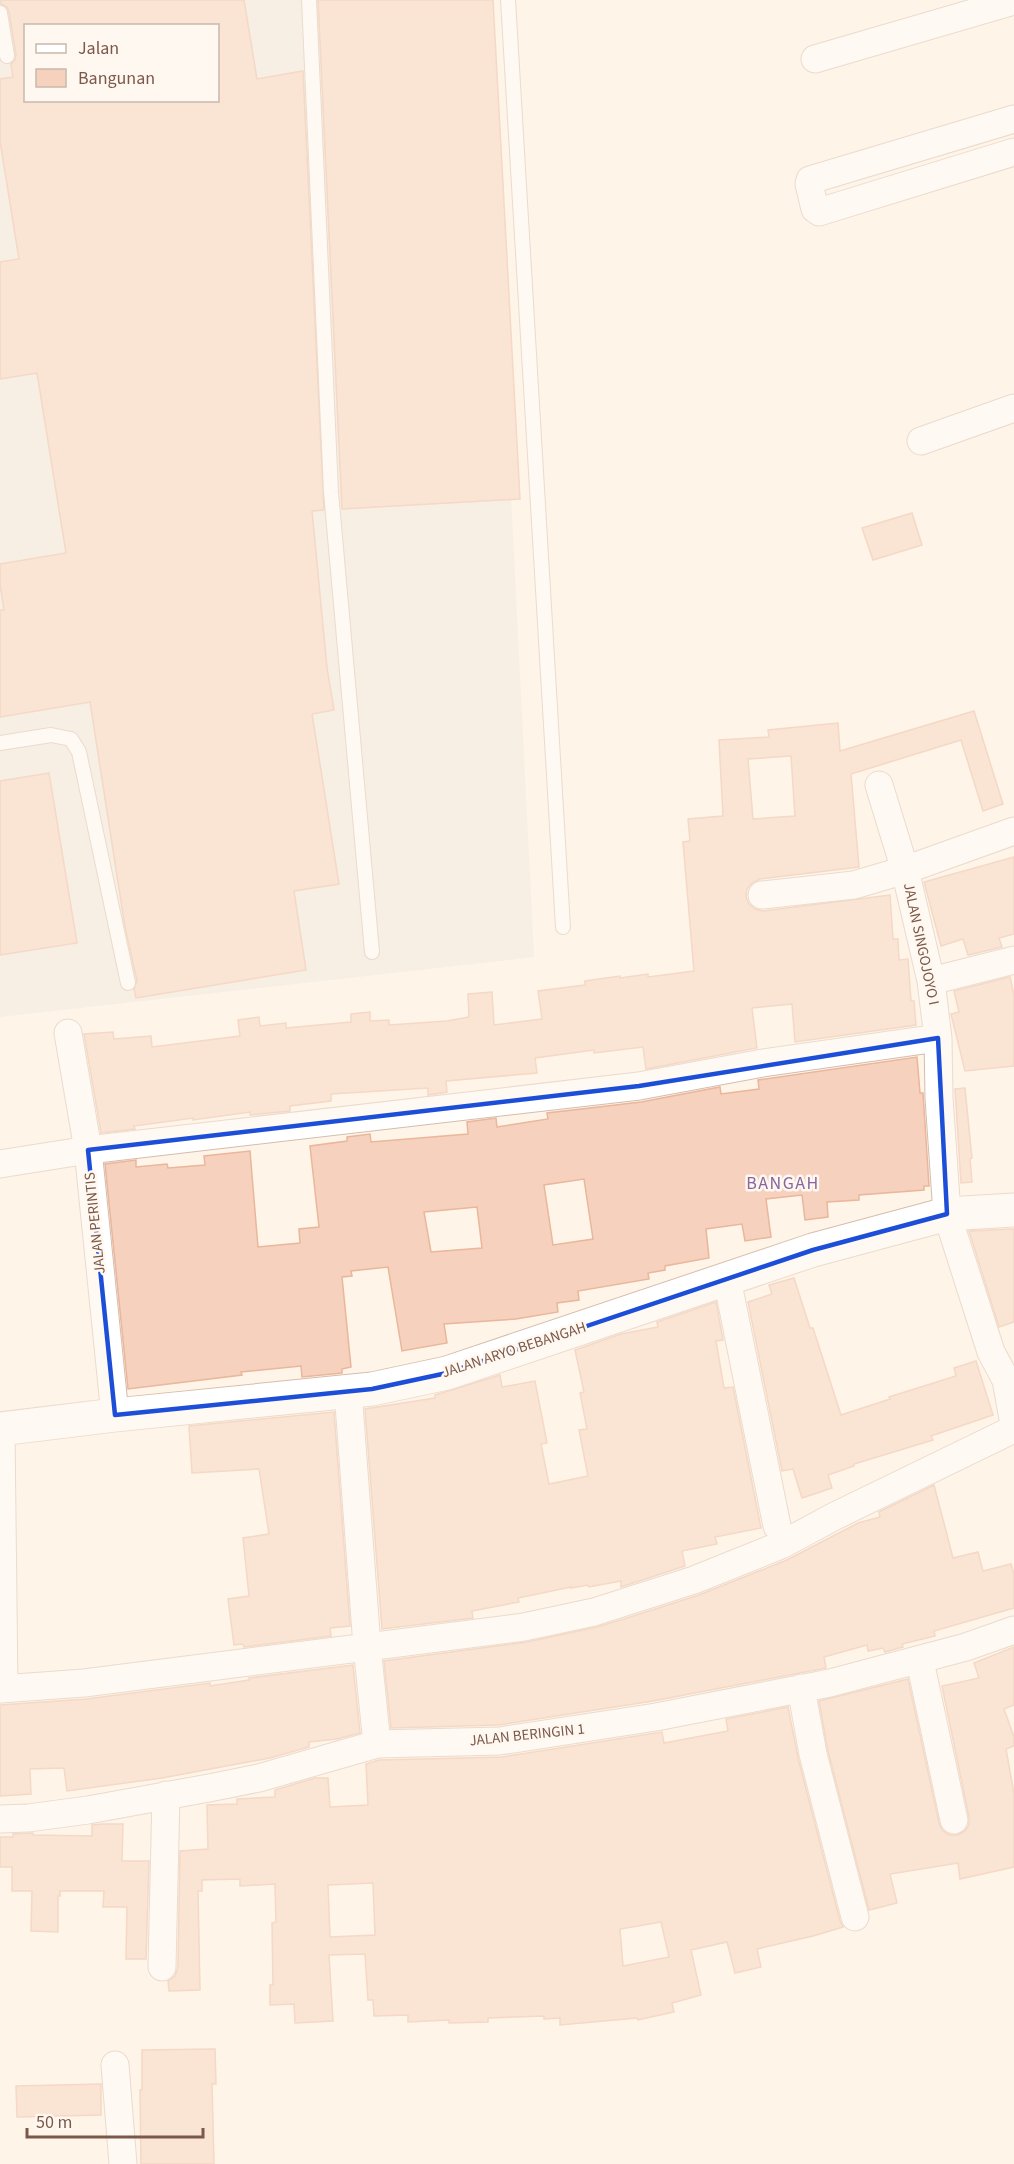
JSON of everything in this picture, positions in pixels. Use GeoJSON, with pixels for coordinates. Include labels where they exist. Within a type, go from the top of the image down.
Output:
{"type":"FeatureCollection","features":[{"type":"Feature","properties":{"kind":"street"},"geometry":{"type":"LineString","coordinates":[[815,59],[1014,2]]}},
{"type":"Feature","properties":{"kind":"street"},"geometry":{"type":"LineString","coordinates":[[1014,119],[810,180],[809,184],[815,209],[819,212],[1014,152]]}},
{"type":"Feature","properties":{"kind":"street"},"geometry":{"type":"LineString","coordinates":[[921,441],[1014,408]]}},
{"type":"Feature","properties":{"kind":"street","name":"JALAN SINGOJOYO I"},"geometry":{"type":"LineString","coordinates":[[879,785],[905,870],[931,981],[938,1038],[946,1214],[991,1352],[1006,1380],[1014,1424]]}},
{"type":"Feature","properties":{"kind":"street"},"geometry":{"type":"LineString","coordinates":[[762,895],[854,885],[905,870],[1014,831]]}},
{"type":"Feature","properties":{"kind":"street"},"geometry":{"type":"LineString","coordinates":[[931,981],[1014,960]]}},
{"type":"Feature","properties":{"kind":"street","name":"JALAN PERINTIS"},"geometry":{"type":"LineString","coordinates":[[68,1033],[88,1150],[115,1414]]}},
{"type":"Feature","properties":{"kind":"street"},"geometry":{"type":"LineString","coordinates":[[0,1164],[88,1150],[639,1086],[763,1063],[938,1038]]}},
{"type":"Feature","properties":{"kind":"street","name":"JALAN ARYO BEBANGAH"},"geometry":{"type":"LineString","coordinates":[[0,1429],[115,1414],[348,1391],[411,1382],[447,1373],[813,1250],[946,1214],[1014,1210]]}},
{"type":"Feature","properties":{"kind":"street"},"geometry":{"type":"LineString","coordinates":[[727,1279],[777,1526]]}},
{"type":"Feature","properties":{"kind":"street"},"geometry":{"type":"LineString","coordinates":[[348,1391],[367,1646],[377,1744]]}},
{"type":"Feature","properties":{"kind":"street"},"geometry":{"type":"LineString","coordinates":[[0,1429],[2,1689],[84,1683],[561,1621],[694,1580],[781,1545],[835,1515],[1014,1429]]}},
{"type":"Feature","properties":{"kind":"street","name":"JALAN BERINGIN 1"},"geometry":{"type":"LineString","coordinates":[[0,1819],[28,1818],[78,1811],[259,1778],[377,1744],[511,1740],[656,1717],[801,1689],[920,1661],[1014,1630]]}},
{"type":"Feature","properties":{"kind":"street"},"geometry":{"type":"LineString","coordinates":[[920,1661],[954,1820]]}},
{"type":"Feature","properties":{"kind":"street"},"geometry":{"type":"LineString","coordinates":[[801,1689],[813,1754],[855,1917]]}},
{"type":"Feature","properties":{"kind":"street"},"geometry":{"type":"LineString","coordinates":[[162,1967],[166,1795]]}},
{"type":"Feature","properties":{"kind":"street"},"geometry":{"type":"LineString","coordinates":[[115,2065],[123,2164]]}},
{"type":"Feature","properties":{"kind":"lane"},"geometry":{"type":"LineString","coordinates":[[309,0],[332,492],[372,952]]}},
{"type":"Feature","properties":{"kind":"lane"},"geometry":{"type":"LineString","coordinates":[[508,0],[563,927]]}},
{"type":"Feature","properties":{"kind":"lane"},"geometry":{"type":"LineString","coordinates":[[0,13],[7,56]]}},
{"type":"Feature","properties":{"kind":"lane"},"geometry":{"type":"LineString","coordinates":[[0,743],[51,735],[71,739],[80,752],[128,983]]}},
{"type":"Feature","properties":{"kind":"highlighted area"},"geometry":{"type":"Polygon","coordinates":[[[938,1038],[947,1214],[813,1250],[447,1373],[372,1389],[115,1415],[88,1150],[639,1086],[938,1038]]]}},
{"type":"Feature","properties":{"kind":"shaded area"},"geometry":{"type":"Polygon","coordinates":[[[0,0],[486,0],[534,957],[0,1017],[0,0]]]}},
{"type":"Feature","properties":{"kind":"building"},"geometry":{"type":"Polygon","coordinates":[[[1,0],[244,0],[257,79],[303,71],[324,510],[312,511],[327,668],[334,710],[312,714],[339,884],[294,891],[306,970],[136,998],[134,989],[137,981],[125,927],[90,702],[0,717],[0,610],[4,610],[0,564],[66,553],[37,373],[0,379],[0,262],[19,259],[0,141],[0,79],[13,77],[11,64],[16,55],[7,7],[1,4],[1,0]]]}},
{"type":"Feature","properties":{"kind":"building"},"geometry":{"type":"Polygon","coordinates":[[[318,0],[493,0],[520,499],[342,509],[318,0]]]}},
{"type":"Feature","properties":{"kind":"building"},"geometry":{"type":"Polygon","coordinates":[[[912,513],[922,545],[873,560],[862,528],[912,513]]]}},
{"type":"Feature","properties":{"kind":"building"},"geometry":{"type":"Polygon","coordinates":[[[974,711],[1003,804],[983,811],[961,740],[851,774],[859,867],[760,879],[747,889],[746,897],[749,904],[763,911],[890,895],[893,939],[898,939],[899,960],[908,959],[911,1001],[914,1001],[916,1025],[795,1042],[792,1004],[752,1008],[757,1048],[646,1069],[643,1047],[594,1053],[594,1050],[535,1058],[537,1073],[446,1081],[447,1092],[428,1095],[428,1088],[331,1094],[331,1101],[290,1106],[290,1111],[250,1115],[250,1112],[193,1120],[193,1118],[101,1133],[84,1034],[113,1032],[114,1039],[151,1036],[152,1047],[240,1036],[238,1020],[259,1017],[260,1026],[286,1023],[286,1028],[351,1022],[351,1014],[370,1012],[370,1021],[389,1020],[389,1025],[447,1021],[469,1017],[468,994],[492,992],[494,1025],[542,1019],[538,991],[585,985],[585,981],[620,976],[620,978],[648,974],[648,977],[694,971],[683,842],[690,841],[688,819],[723,816],[719,740],[769,737],[768,730],[838,723],[840,751],[974,711]],[[791,756],[748,759],[753,819],[795,816],[791,756]]]}},
{"type":"Feature","properties":{"kind":"building"},"geometry":{"type":"Polygon","coordinates":[[[49,773],[77,943],[0,955],[0,781],[49,773]]]}},
{"type":"Feature","properties":{"kind":"building"},"geometry":{"type":"Polygon","coordinates":[[[1014,857],[1014,934],[999,938],[1002,947],[968,955],[963,939],[941,946],[924,882],[1014,857]]]}},
{"type":"Feature","properties":{"kind":"building"},"geometry":{"type":"Polygon","coordinates":[[[1010,977],[1014,995],[1014,1066],[965,1071],[951,1014],[959,1012],[954,991],[1010,977]]]}},
{"type":"Feature","properties":{"kind":"building"},"geometry":{"type":"Polygon","coordinates":[[[917,1057],[920,1093],[923,1093],[929,1186],[924,1186],[924,1190],[859,1195],[859,1200],[827,1202],[828,1217],[805,1220],[802,1195],[766,1199],[771,1237],[745,1241],[742,1224],[706,1229],[709,1258],[665,1266],[665,1270],[648,1273],[649,1279],[578,1291],[579,1300],[557,1303],[558,1312],[516,1319],[444,1324],[447,1343],[402,1351],[388,1267],[351,1271],[352,1276],[342,1277],[351,1367],[342,1369],[342,1373],[302,1377],[301,1366],[241,1372],[242,1375],[128,1389],[105,1164],[136,1160],[136,1167],[167,1164],[168,1168],[205,1165],[204,1156],[250,1151],[258,1247],[300,1243],[299,1229],[319,1227],[310,1146],[347,1141],[347,1137],[370,1134],[371,1142],[468,1134],[467,1122],[496,1118],[497,1127],[548,1119],[547,1113],[641,1102],[720,1087],[721,1094],[759,1089],[758,1080],[917,1057]],[[584,1179],[544,1185],[553,1245],[593,1239],[584,1179]],[[477,1207],[424,1212],[431,1252],[482,1248],[477,1207]]]}},
{"type":"Feature","properties":{"kind":"building"},"geometry":{"type":"Polygon","coordinates":[[[965,1088],[972,1182],[961,1183],[955,1089],[965,1088]]]}},
{"type":"Feature","properties":{"kind":"building"},"geometry":{"type":"Polygon","coordinates":[[[1014,1229],[1014,1322],[999,1327],[969,1231],[1014,1229]]]}},
{"type":"Feature","properties":{"kind":"building"},"geometry":{"type":"Polygon","coordinates":[[[794,1278],[841,1415],[956,1376],[954,1368],[976,1361],[993,1415],[931,1436],[933,1440],[854,1464],[854,1466],[828,1475],[832,1488],[802,1498],[793,1469],[782,1471],[748,1302],[772,1294],[769,1285],[794,1278]]]}},
{"type":"Feature","properties":{"kind":"building"},"geometry":{"type":"Polygon","coordinates":[[[716,1302],[723,1340],[716,1341],[724,1388],[733,1387],[761,1528],[715,1537],[717,1544],[682,1551],[685,1566],[621,1587],[621,1581],[589,1587],[588,1585],[571,1587],[518,1598],[519,1602],[472,1611],[473,1618],[382,1629],[365,1409],[435,1398],[435,1395],[500,1375],[502,1387],[535,1381],[547,1443],[541,1444],[549,1484],[588,1476],[579,1430],[587,1429],[580,1393],[584,1392],[575,1350],[621,1334],[658,1327],[657,1322],[716,1302]]]}},
{"type":"Feature","properties":{"kind":"building"},"geometry":{"type":"Polygon","coordinates":[[[334,1412],[350,1626],[330,1628],[331,1636],[244,1647],[243,1644],[234,1645],[228,1599],[249,1596],[243,1538],[269,1534],[259,1469],[192,1473],[189,1426],[334,1412]]]}},
{"type":"Feature","properties":{"kind":"building"},"geometry":{"type":"Polygon","coordinates":[[[934,1485],[953,1558],[978,1552],[983,1571],[1011,1564],[1014,1574],[1014,1608],[934,1631],[935,1636],[902,1644],[903,1647],[885,1652],[883,1648],[868,1651],[867,1645],[824,1657],[826,1668],[653,1701],[499,1725],[391,1728],[384,1661],[527,1642],[597,1627],[699,1595],[787,1560],[858,1523],[880,1517],[879,1512],[934,1485]]]}},
{"type":"Feature","properties":{"kind":"building"},"geometry":{"type":"Polygon","coordinates":[[[1014,1647],[1014,1705],[1004,1709],[1014,1737],[1014,1746],[1006,1749],[1014,1794],[1014,1867],[960,1879],[958,1863],[890,1874],[897,1903],[869,1910],[828,1751],[819,1701],[908,1679],[939,1823],[942,1830],[949,1835],[958,1835],[969,1825],[969,1817],[942,1686],[979,1678],[974,1663],[1014,1647]]]}},
{"type":"Feature","properties":{"kind":"building"},"geometry":{"type":"Polygon","coordinates":[[[353,1665],[360,1733],[337,1739],[309,1742],[309,1747],[270,1758],[162,1778],[67,1791],[64,1768],[30,1769],[31,1794],[0,1796],[0,1705],[86,1699],[210,1683],[210,1686],[249,1680],[249,1678],[353,1665]]]}},
{"type":"Feature","properties":{"kind":"building"},"geometry":{"type":"Polygon","coordinates":[[[788,1707],[798,1758],[843,1927],[757,1949],[761,1967],[735,1973],[727,1942],[691,1950],[701,1995],[672,2003],[674,2012],[638,2020],[637,2018],[560,2025],[560,2018],[544,2019],[544,2016],[488,2018],[488,2022],[449,2023],[449,2020],[408,2022],[408,2015],[374,2016],[373,2000],[368,2000],[365,1954],[329,1955],[333,2021],[295,2023],[294,2004],[270,2005],[270,1985],[273,1985],[272,1923],[276,1922],[275,1884],[240,1886],[240,1879],[202,1880],[202,1891],[198,1891],[200,1990],[169,1991],[168,1981],[175,1976],[178,1967],[180,1851],[208,1849],[207,1805],[237,1804],[237,1799],[275,1797],[275,1790],[315,1778],[328,1778],[330,1807],[368,1805],[366,1764],[379,1760],[502,1757],[662,1732],[664,1743],[728,1731],[726,1719],[788,1707]],[[373,1883],[328,1885],[330,1937],[375,1935],[373,1883]],[[661,1922],[620,1929],[623,1966],[669,1957],[661,1922]]]}},
{"type":"Feature","properties":{"kind":"building"},"geometry":{"type":"Polygon","coordinates":[[[123,1824],[122,1861],[149,1861],[146,1959],[126,1959],[127,1907],[103,1907],[104,1891],[60,1891],[58,1932],[31,1931],[32,1891],[12,1891],[12,1867],[0,1867],[0,1837],[33,1833],[33,1835],[92,1836],[92,1825],[123,1824]]]}},
{"type":"Feature","properties":{"kind":"building"},"geometry":{"type":"Polygon","coordinates":[[[215,2049],[216,2084],[212,2084],[214,2164],[141,2164],[142,2050],[215,2049]]]}},
{"type":"Feature","properties":{"kind":"building"},"geometry":{"type":"Polygon","coordinates":[[[101,2084],[101,2115],[17,2117],[16,2086],[101,2084]]]}},
{"type":"Feature","properties":{"kind":"district","name":"BANGAH"},"geometry":{"type":"Point","coordinates":[783,1183]}}]}
